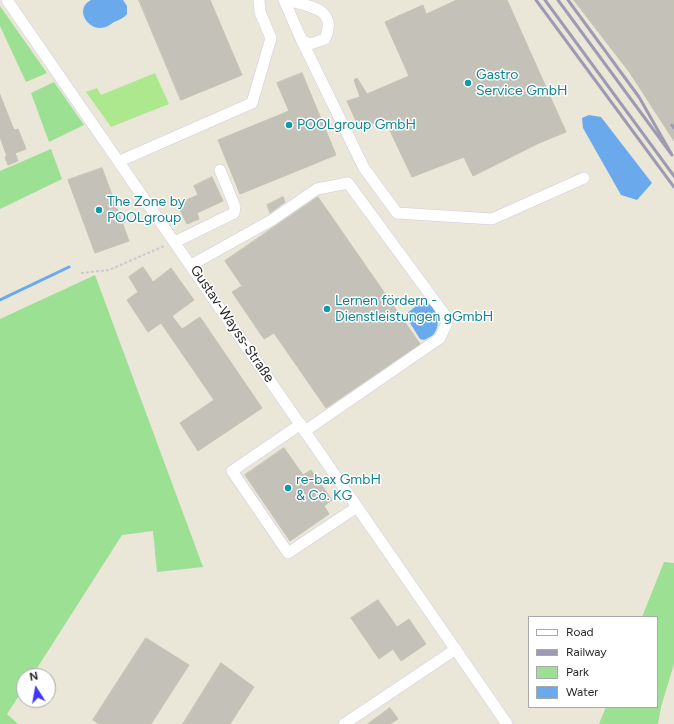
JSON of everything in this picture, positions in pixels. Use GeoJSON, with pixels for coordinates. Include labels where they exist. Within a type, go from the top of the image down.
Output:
{"type":"FeatureCollection","features":[{"type":"Feature","properties":{"kind":"street","name":"Gustav-Wayss-Straße"},"geometry":{"type":"LineString","coordinates":[[7,0],[192,265],[507,724]]}},
{"type":"Feature","properties":{"kind":"street"},"geometry":{"type":"LineString","coordinates":[[120,161],[252,103],[271,38],[260,12],[259,0]]}},
{"type":"Feature","properties":{"kind":"street"},"geometry":{"type":"LineString","coordinates":[[284,0],[302,41],[364,168],[397,213],[492,219],[584,178]]}},
{"type":"Feature","properties":{"kind":"street"},"geometry":{"type":"LineString","coordinates":[[287,0],[322,11],[327,17],[329,28],[324,39],[310,44],[302,41]]}},
{"type":"Feature","properties":{"kind":"street"},"geometry":{"type":"LineString","coordinates":[[175,242],[234,213],[235,207],[220,170]]}},
{"type":"Feature","properties":{"kind":"street"},"geometry":{"type":"LineString","coordinates":[[192,265],[272,220],[317,189],[348,183],[446,315],[447,324],[440,338],[303,428],[232,471],[288,554],[357,506]]}},
{"type":"Feature","properties":{"kind":"street"},"geometry":{"type":"LineString","coordinates":[[344,724],[456,649]]}},
{"type":"Feature","properties":{"kind":"path"},"geometry":{"type":"LineString","coordinates":[[81,272],[109,270],[175,242]]}},
{"type":"Feature","properties":{"kind":"green space"},"geometry":{"type":"Polygon","coordinates":[[[0,6],[47,73],[26,82],[0,26],[0,6]]]}},
{"type":"Feature","properties":{"kind":"green space"},"geometry":{"type":"Polygon","coordinates":[[[155,73],[169,104],[111,127],[86,92],[97,88],[101,95],[155,73]]]}},
{"type":"Feature","properties":{"kind":"green space"},"geometry":{"type":"Polygon","coordinates":[[[54,82],[84,125],[49,142],[31,93],[54,82]]]}},
{"type":"Feature","properties":{"kind":"green space"},"geometry":{"type":"Polygon","coordinates":[[[51,149],[62,179],[0,209],[0,171],[51,149]]]}},
{"type":"Feature","properties":{"kind":"green space"},"geometry":{"type":"Polygon","coordinates":[[[95,275],[203,567],[157,572],[153,531],[122,535],[37,668],[16,668],[16,700],[7,714],[18,724],[0,724],[0,319],[95,275]]]}},
{"type":"Feature","properties":{"kind":"green space"},"geometry":{"type":"Polygon","coordinates":[[[664,562],[674,563],[674,664],[661,707],[658,724],[599,724],[606,708],[658,708],[658,616],[642,616],[664,562]]]}},
{"type":"Feature","properties":{"kind":"water"},"geometry":{"type":"Polygon","coordinates":[[[91,0],[123,0],[127,6],[127,14],[106,27],[95,27],[90,25],[84,17],[83,12],[86,4],[91,0]]]}},
{"type":"Feature","properties":{"kind":"water"},"geometry":{"type":"Polygon","coordinates":[[[589,115],[601,117],[652,183],[637,200],[621,195],[583,128],[582,118],[589,115]]]}},
{"type":"Feature","properties":{"kind":"water"},"geometry":{"type":"Polygon","coordinates":[[[421,302],[427,303],[431,306],[437,314],[438,320],[438,325],[433,335],[424,340],[420,339],[405,315],[421,302]]]}},
{"type":"Feature","properties":{"kind":"building"},"geometry":{"type":"Polygon","coordinates":[[[139,0],[210,0],[242,75],[181,100],[139,0]]]}},
{"type":"Feature","properties":{"kind":"building","name":"Gastro Service GmbH"},"geometry":{"type":"Polygon","coordinates":[[[457,0],[507,0],[566,132],[539,143],[473,176],[464,157],[412,177],[384,118],[360,130],[347,101],[360,97],[354,80],[357,78],[367,94],[409,76],[385,22],[423,5],[426,14],[457,0]]]}},
{"type":"Feature","properties":{"kind":"building"},"geometry":{"type":"Polygon","coordinates":[[[574,0],[674,0],[674,141],[630,73],[574,0]]]}},
{"type":"Feature","properties":{"kind":"building","name":"POOLgroup GmbH"},"geometry":{"type":"Polygon","coordinates":[[[302,73],[336,155],[240,194],[218,140],[289,111],[277,83],[302,73]]]}},
{"type":"Feature","properties":{"kind":"building"},"geometry":{"type":"Polygon","coordinates":[[[0,95],[14,130],[18,129],[26,149],[15,153],[18,161],[8,165],[5,157],[7,156],[0,137],[0,95]]]}},
{"type":"Feature","properties":{"kind":"building","name":"The Zone by POOLgroup"},"geometry":{"type":"Polygon","coordinates":[[[102,168],[129,241],[95,253],[68,180],[102,168]]]}},
{"type":"Feature","properties":{"kind":"building"},"geometry":{"type":"Polygon","coordinates":[[[212,177],[223,201],[197,213],[199,219],[187,224],[177,204],[198,195],[194,186],[212,177]]]}},
{"type":"Feature","properties":{"kind":"building"},"geometry":{"type":"Polygon","coordinates":[[[283,197],[285,202],[270,213],[267,205],[283,197]]]}},
{"type":"Feature","properties":{"kind":"building","name":"Lernen fördern - Dienstleistungen gGmbH"},"geometry":{"type":"Polygon","coordinates":[[[318,197],[420,344],[326,408],[274,333],[264,339],[232,292],[242,286],[225,261],[318,197]]]}},
{"type":"Feature","properties":{"kind":"building"},"geometry":{"type":"Polygon","coordinates":[[[143,267],[153,282],[171,268],[194,300],[172,316],[182,329],[200,317],[262,408],[198,451],[180,423],[214,400],[161,323],[148,332],[127,300],[138,292],[129,277],[143,267]]]}},
{"type":"Feature","properties":{"kind":"building","name":"re-bax GmbH & Co. KG"},"geometry":{"type":"Polygon","coordinates":[[[284,448],[303,475],[311,470],[332,500],[324,506],[329,514],[290,541],[245,475],[284,448]]]}},
{"type":"Feature","properties":{"kind":"building"},"geometry":{"type":"Polygon","coordinates":[[[378,600],[397,627],[409,619],[426,644],[401,661],[393,649],[379,659],[351,618],[378,600]]]}},
{"type":"Feature","properties":{"kind":"building"},"geometry":{"type":"Polygon","coordinates":[[[146,638],[189,665],[151,724],[99,724],[93,720],[146,638]]]}},
{"type":"Feature","properties":{"kind":"building"},"geometry":{"type":"Polygon","coordinates":[[[221,663],[254,687],[230,724],[183,724],[221,663]]]}},
{"type":"Feature","properties":{"kind":"building"},"geometry":{"type":"Polygon","coordinates":[[[390,708],[398,719],[390,724],[368,724],[390,708]]]}},
{"type":"Feature","properties":{"kind":"waterway"},"geometry":{"type":"LineString","coordinates":[[0,300],[69,267]]}},
{"type":"Feature","properties":{"kind":"railway"},"geometry":{"type":"LineString","coordinates":[[536,0],[674,187]]}},
{"type":"Feature","properties":{"kind":"railway"},"geometry":{"type":"LineString","coordinates":[[545,0],[674,176]]}},
{"type":"Feature","properties":{"kind":"railway"},"geometry":{"type":"LineString","coordinates":[[558,0],[672,155],[639,97],[568,0]]}},
{"type":"Feature","properties":{"kind":"place","name":"Gastro Service GmbH"},"geometry":{"type":"Point","coordinates":[468,83]}},
{"type":"Feature","properties":{"kind":"place","name":"POOLgroup GmbH"},"geometry":{"type":"Point","coordinates":[289,125]}},
{"type":"Feature","properties":{"kind":"place","name":"The Zone by POOLgroup"},"geometry":{"type":"Point","coordinates":[99,210]}},
{"type":"Feature","properties":{"kind":"place","name":"Lernen fördern - Dienstleistungen gGmbH"},"geometry":{"type":"Point","coordinates":[327,309]}},
{"type":"Feature","properties":{"kind":"place","name":"re-bax GmbH & Co. KG"},"geometry":{"type":"Point","coordinates":[288,488]}}]}
